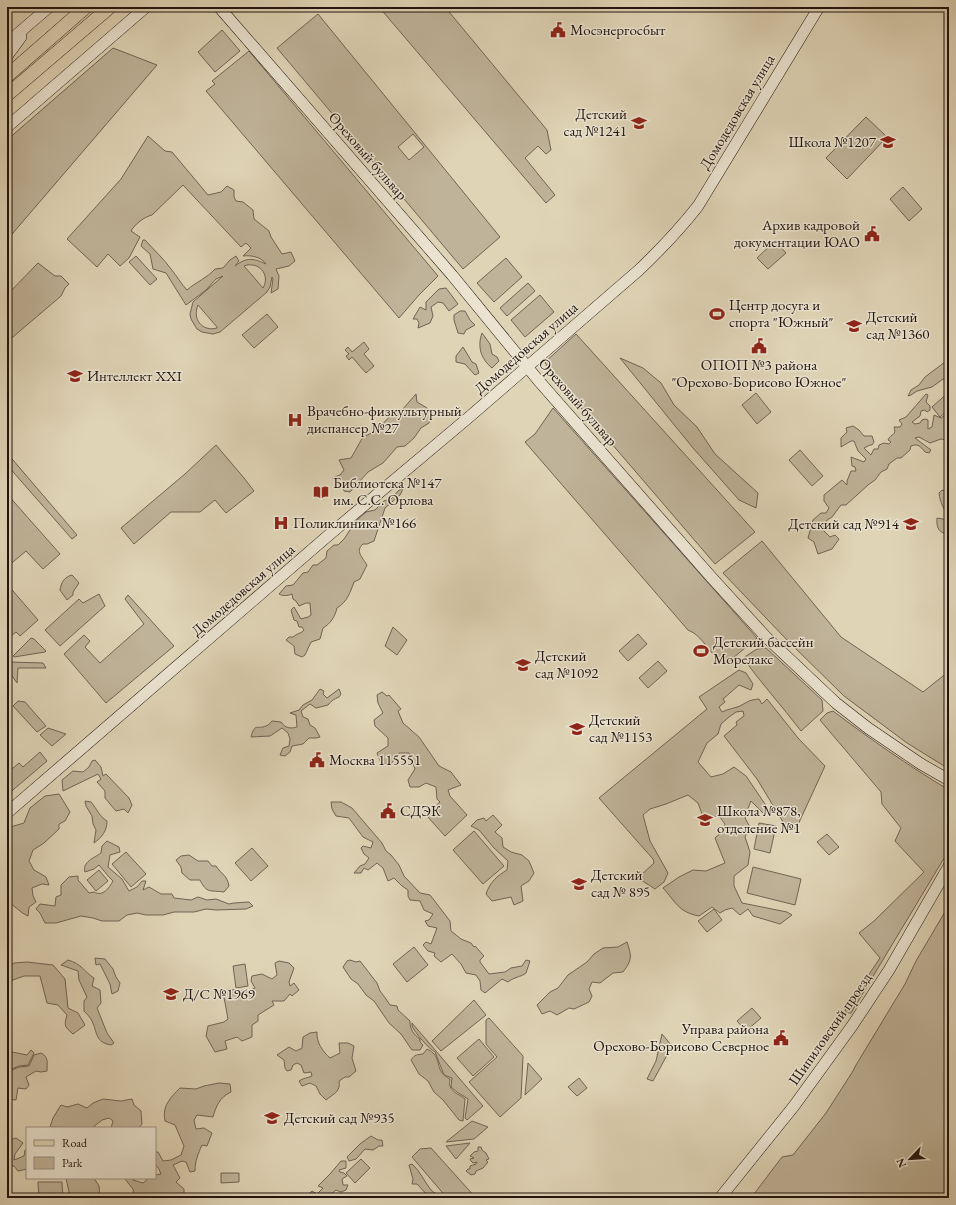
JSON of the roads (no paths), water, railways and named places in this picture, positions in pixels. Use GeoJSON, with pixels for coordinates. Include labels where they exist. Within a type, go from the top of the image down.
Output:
{"type":"FeatureCollection","features":[{"type":"Feature","properties":{"kind":"main road"},"geometry":{"type":"LineString","coordinates":[[7,43],[49,7]]}},
{"type":"Feature","properties":{"kind":"main road"},"geometry":{"type":"LineString","coordinates":[[7,76],[86,7]]}},
{"type":"Feature","properties":{"kind":"main road"},"geometry":{"type":"LineString","coordinates":[[7,95],[110,7]]}},
{"type":"Feature","properties":{"kind":"main road"},"geometry":{"type":"LineString","coordinates":[[7,126],[146,7]]}},
{"type":"Feature","properties":{"kind":"main road","name":"Ореховый бульвар"},"geometry":{"type":"LineString","coordinates":[[219,7],[452,274],[527,367],[712,578],[779,650],[836,703],[868,728],[921,764],[949,780]]}},
{"type":"Feature","properties":{"kind":"main road","name":"Домодедовская улица"},"geometry":{"type":"LineString","coordinates":[[7,813],[330,534],[527,367],[639,270],[662,248],[682,227],[698,206],[819,7]]}},
{"type":"Feature","properties":{"kind":"main road"},"geometry":{"type":"LineString","coordinates":[[7,56],[32,22]]}},
{"type":"Feature","properties":{"kind":"main road","name":"Шипиловский проезд"},"geometry":{"type":"LineString","coordinates":[[720,1198],[794,1106],[834,1052],[889,970],[949,866]]}},
{"type":"Feature","properties":{"kind":"place","name":"Мосэнергосбыт"},"geometry":{"type":"Point","coordinates":[558,30]}},
{"type":"Feature","properties":{"kind":"place","name":"Детский сад №1241"},"geometry":{"type":"Point","coordinates":[639,123]}},
{"type":"Feature","properties":{"kind":"place","name":"Школа №1207"},"geometry":{"type":"Point","coordinates":[888,142]}},
{"type":"Feature","properties":{"kind":"place","name":"Архив кадровой документации ЮАО"},"geometry":{"type":"Point","coordinates":[872,234]}},
{"type":"Feature","properties":{"kind":"place","name":"Центр досуга и спорта \"Южный\""},"geometry":{"type":"Point","coordinates":[717,314]}},
{"type":"Feature","properties":{"kind":"place","name":"Детский сад №1360"},"geometry":{"type":"Point","coordinates":[854,326]}},
{"type":"Feature","properties":{"kind":"place","name":"ОПОП №3 района \"Орехово-Борисово Южное\""},"geometry":{"type":"Point","coordinates":[759,346]}},
{"type":"Feature","properties":{"kind":"place","name":"Интеллект XXI"},"geometry":{"type":"Point","coordinates":[75,376]}},
{"type":"Feature","properties":{"kind":"place","name":"Врачебно-физкультурный диспансер №27"},"geometry":{"type":"Point","coordinates":[295,420]}},
{"type":"Feature","properties":{"kind":"place","name":"Библиотека №147 им. С.С. Орлова"},"geometry":{"type":"Point","coordinates":[321,492]}},
{"type":"Feature","properties":{"kind":"place","name":"Поликлиника №166"},"geometry":{"type":"Point","coordinates":[281,523]}},
{"type":"Feature","properties":{"kind":"place","name":"Детский сад №914"},"geometry":{"type":"Point","coordinates":[911,524]}},
{"type":"Feature","properties":{"kind":"place","name":"Детский бассейн Морелакс"},"geometry":{"type":"Point","coordinates":[701,651]}},
{"type":"Feature","properties":{"kind":"place","name":"Детский сад №1092"},"geometry":{"type":"Point","coordinates":[523,665]}},
{"type":"Feature","properties":{"kind":"place","name":"Детский сад №1153"},"geometry":{"type":"Point","coordinates":[577,729]}},
{"type":"Feature","properties":{"kind":"place","name":"Москва 115551"},"geometry":{"type":"Point","coordinates":[317,760]}},
{"type":"Feature","properties":{"kind":"place","name":"СДЭК"},"geometry":{"type":"Point","coordinates":[388,811]}},
{"type":"Feature","properties":{"kind":"place","name":"Школа №878, отделение №1"},"geometry":{"type":"Point","coordinates":[705,820]}},
{"type":"Feature","properties":{"kind":"place","name":"Детский сад № 895"},"geometry":{"type":"Point","coordinates":[579,884]}},
{"type":"Feature","properties":{"kind":"place","name":"Д/C №1969"},"geometry":{"type":"Point","coordinates":[171,994]}},
{"type":"Feature","properties":{"kind":"place","name":"Управа района Орехово-Борисово Северное"},"geometry":{"type":"Point","coordinates":[781,1038]}},
{"type":"Feature","properties":{"kind":"place","name":"Детский сад №935"},"geometry":{"type":"Point","coordinates":[272,1118]}}]}
